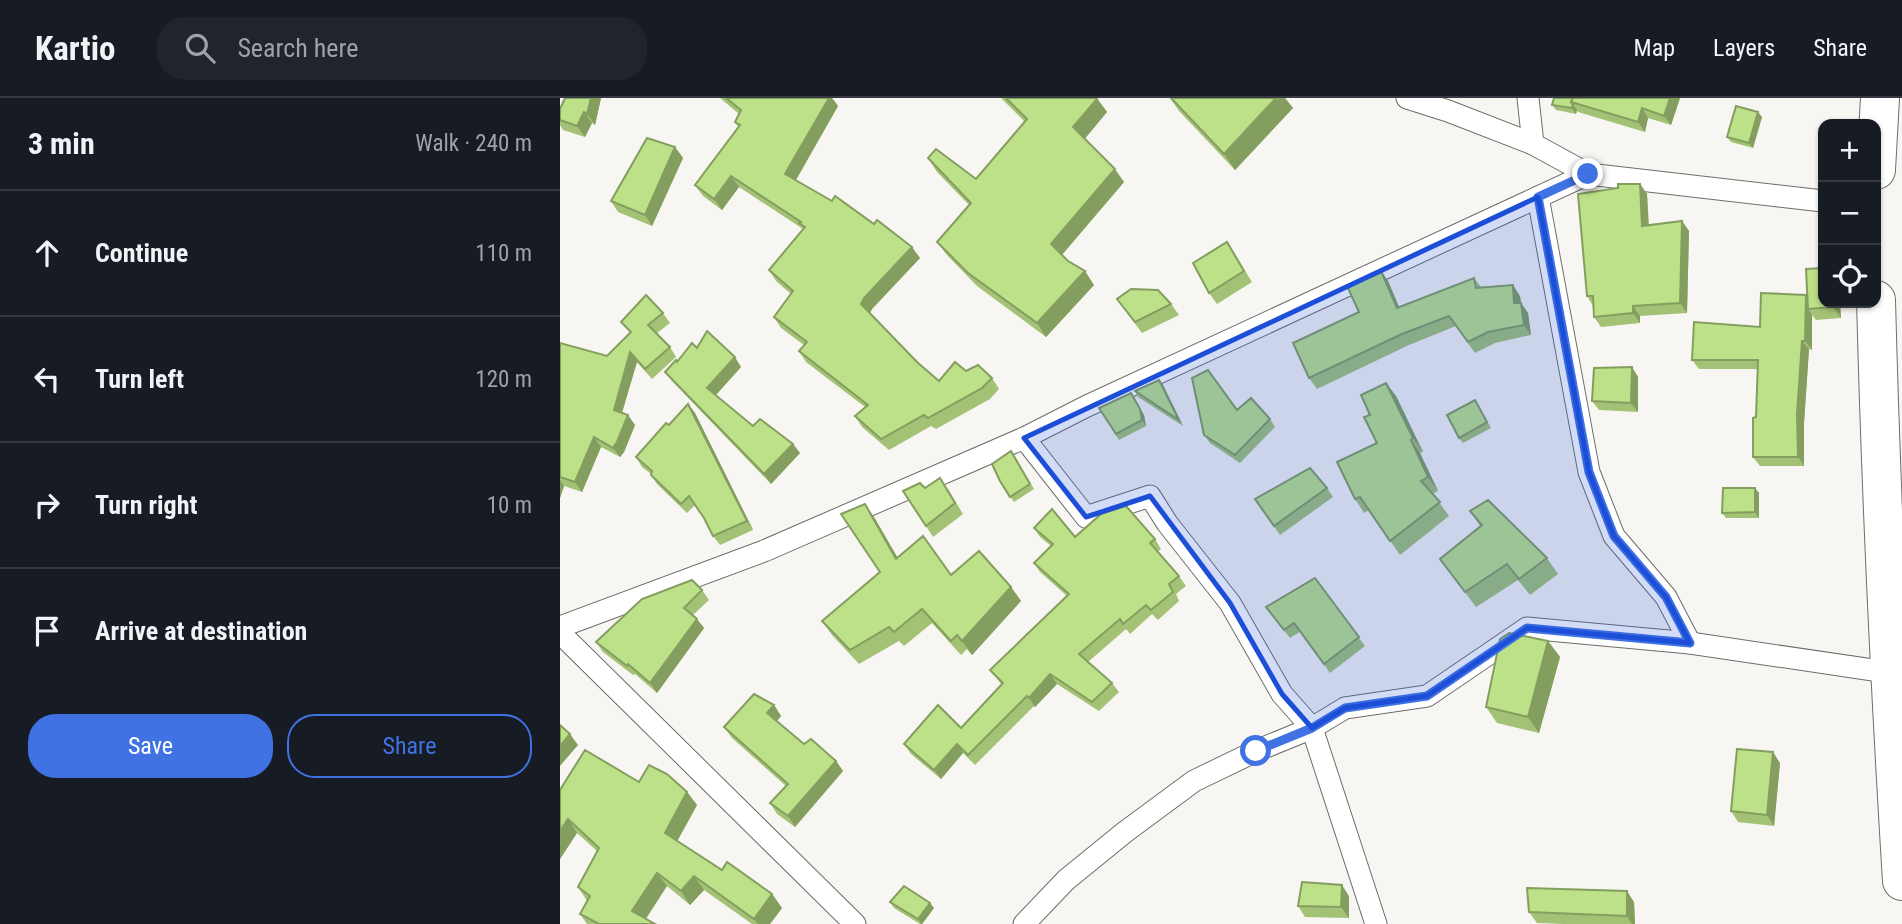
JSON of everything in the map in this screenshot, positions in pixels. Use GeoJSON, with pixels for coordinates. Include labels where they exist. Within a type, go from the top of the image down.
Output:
{"type":"FeatureCollection","features":[{"type":"Feature","properties":{"kind":"highway"},"geometry":{"type":"LineString","coordinates":[[1879,119],[1880,98]]}},
{"type":"Feature","properties":{"kind":"highway"},"geometry":{"type":"LineString","coordinates":[[1876,308],[1879,427],[1896,674],[1902,881]]}},
{"type":"Feature","properties":{"kind":"street"},"geometry":{"type":"LineString","coordinates":[[1407,98],[1533,144],[1588,174],[1818,200]]}},
{"type":"Feature","properties":{"kind":"street"},"geometry":{"type":"LineString","coordinates":[[1528,98],[1533,144]]}},
{"type":"Feature","properties":{"kind":"street"},"geometry":{"type":"LineString","coordinates":[[560,627],[764,551],[1024,438],[1087,406],[1588,174]]}},
{"type":"Feature","properties":{"kind":"street"},"geometry":{"type":"LineString","coordinates":[[1538,197],[1589,472],[1614,536],[1666,597],[1690,643]]}},
{"type":"Feature","properties":{"kind":"street"},"geometry":{"type":"LineString","coordinates":[[1024,438],[1086,517],[1150,496],[1167,523],[1230,603],[1282,694],[1312,728],[1376,924]]}},
{"type":"Feature","properties":{"kind":"street"},"geometry":{"type":"LineString","coordinates":[[1024,924],[1066,880],[1125,832],[1195,781],[1256,751],[1312,728],[1345,708],[1427,696],[1527,628],[1690,643],[1896,674]]}},
{"type":"Feature","properties":{"kind":"street"},"geometry":{"type":"LineString","coordinates":[[560,633],[855,924]]}},
{"type":"Feature","properties":{"kind":"highlighted area"},"geometry":{"type":"Polygon","coordinates":[[[1538,197],[1589,472],[1614,536],[1666,597],[1690,643],[1527,628],[1427,696],[1345,708],[1312,728],[1282,694],[1230,603],[1150,496],[1086,517],[1024,438],[1538,197]]]}},
{"type":"Feature","properties":{"kind":"building"},"geometry":{"type":"Polygon","coordinates":[[[565,98],[591,98],[587,114],[584,112],[577,126],[560,120],[560,109],[565,98]]]}},
{"type":"Feature","properties":{"kind":"building"},"geometry":{"type":"Polygon","coordinates":[[[726,98],[829,98],[785,174],[832,201],[835,196],[874,224],[877,220],[912,247],[861,304],[939,381],[955,362],[966,371],[978,365],[992,378],[982,388],[928,418],[924,415],[881,439],[855,416],[868,405],[799,351],[807,342],[774,317],[793,291],[769,270],[805,227],[731,176],[714,199],[695,185],[740,125],[735,122],[741,110],[726,98]]]}},
{"type":"Feature","properties":{"kind":"building"},"geometry":{"type":"Polygon","coordinates":[[[1006,98],[1097,98],[1073,127],[1115,169],[1051,244],[1068,261],[1085,271],[1037,323],[968,273],[937,242],[971,203],[928,158],[936,149],[976,179],[1027,119],[1006,98]]]}},
{"type":"Feature","properties":{"kind":"building"},"geometry":{"type":"Polygon","coordinates":[[[1171,98],[1276,98],[1224,154],[1171,98]]]}},
{"type":"Feature","properties":{"kind":"building"},"geometry":{"type":"Polygon","coordinates":[[[1554,98],[1573,98],[1572,108],[1552,105],[1554,98]]]}},
{"type":"Feature","properties":{"kind":"building"},"geometry":{"type":"Polygon","coordinates":[[[1573,98],[1670,98],[1664,116],[1642,108],[1638,122],[1571,102],[1573,98]]]}},
{"type":"Feature","properties":{"kind":"building"},"geometry":{"type":"Polygon","coordinates":[[[1736,106],[1758,112],[1749,143],[1727,137],[1736,106]]]}},
{"type":"Feature","properties":{"kind":"building"},"geometry":{"type":"Polygon","coordinates":[[[647,138],[675,147],[645,215],[611,201],[647,138]]]}},
{"type":"Feature","properties":{"kind":"building"},"geometry":{"type":"Polygon","coordinates":[[[1618,184],[1640,184],[1642,226],[1682,221],[1680,303],[1633,306],[1633,313],[1594,317],[1593,296],[1587,296],[1578,194],[1618,188],[1618,184]]]}},
{"type":"Feature","properties":{"kind":"building"},"geometry":{"type":"Polygon","coordinates":[[[1227,242],[1244,271],[1209,293],[1193,263],[1227,242]]]}},
{"type":"Feature","properties":{"kind":"building"},"geometry":{"type":"Polygon","coordinates":[[[1818,268],[1818,308],[1820,308],[1808,309],[1806,269],[1818,268]]]}},
{"type":"Feature","properties":{"kind":"building"},"geometry":{"type":"Polygon","coordinates":[[[1381,271],[1397,308],[1474,278],[1476,288],[1513,285],[1514,303],[1521,303],[1524,325],[1488,332],[1468,342],[1449,316],[1402,334],[1309,378],[1293,343],[1359,312],[1347,286],[1381,271]]]}},
{"type":"Feature","properties":{"kind":"building"},"geometry":{"type":"Polygon","coordinates":[[[1131,289],[1158,290],[1171,304],[1135,322],[1117,299],[1131,289]]]}},
{"type":"Feature","properties":{"kind":"building"},"geometry":{"type":"Polygon","coordinates":[[[1761,293],[1806,295],[1805,341],[1802,341],[1797,414],[1798,457],[1753,457],[1758,360],[1692,360],[1694,322],[1760,327],[1761,293]]]}},
{"type":"Feature","properties":{"kind":"building"},"geometry":{"type":"Polygon","coordinates":[[[646,295],[663,313],[648,325],[670,347],[645,369],[630,352],[614,410],[628,415],[617,442],[613,448],[594,437],[575,482],[560,477],[560,343],[607,356],[631,332],[621,322],[646,295]]]}},
{"type":"Feature","properties":{"kind":"building"},"geometry":{"type":"Polygon","coordinates":[[[707,331],[735,357],[707,388],[753,426],[760,419],[793,444],[764,474],[665,372],[692,343],[697,348],[707,331]]]}},
{"type":"Feature","properties":{"kind":"building"},"geometry":{"type":"Polygon","coordinates":[[[1632,367],[1631,403],[1592,401],[1594,368],[1632,367]]]}},
{"type":"Feature","properties":{"kind":"building"},"geometry":{"type":"Polygon","coordinates":[[[1208,370],[1237,410],[1251,398],[1270,419],[1235,455],[1204,435],[1192,378],[1208,370]]]}},
{"type":"Feature","properties":{"kind":"building"},"geometry":{"type":"Polygon","coordinates":[[[1159,380],[1179,420],[1135,391],[1159,380]]]}},
{"type":"Feature","properties":{"kind":"building"},"geometry":{"type":"Polygon","coordinates":[[[1386,383],[1413,438],[1411,440],[1428,477],[1421,481],[1440,502],[1390,541],[1360,497],[1355,499],[1337,462],[1377,443],[1364,417],[1370,415],[1361,395],[1386,383]]]}},
{"type":"Feature","properties":{"kind":"building"},"geometry":{"type":"Polygon","coordinates":[[[1131,393],[1140,409],[1142,420],[1116,434],[1099,408],[1131,393]]]}},
{"type":"Feature","properties":{"kind":"building"},"geometry":{"type":"Polygon","coordinates":[[[1475,400],[1487,422],[1459,438],[1447,415],[1475,400]]]}},
{"type":"Feature","properties":{"kind":"building"},"geometry":{"type":"Polygon","coordinates":[[[688,404],[747,521],[713,536],[689,496],[681,504],[636,457],[666,423],[669,425],[688,404]]]}},
{"type":"Feature","properties":{"kind":"building"},"geometry":{"type":"Polygon","coordinates":[[[1011,451],[1030,484],[1010,497],[992,464],[1011,451]]]}},
{"type":"Feature","properties":{"kind":"building"},"geometry":{"type":"Polygon","coordinates":[[[1310,468],[1327,488],[1274,526],[1255,499],[1310,468]]]}},
{"type":"Feature","properties":{"kind":"building"},"geometry":{"type":"Polygon","coordinates":[[[940,478],[955,503],[926,526],[903,491],[920,483],[925,488],[940,478]]]}},
{"type":"Feature","properties":{"kind":"building"},"geometry":{"type":"Polygon","coordinates":[[[1723,488],[1755,488],[1755,512],[1722,513],[1723,488]]]}},
{"type":"Feature","properties":{"kind":"building"},"geometry":{"type":"Polygon","coordinates":[[[1488,500],[1547,558],[1519,579],[1507,564],[1465,592],[1440,559],[1482,525],[1470,511],[1488,500]]]}},
{"type":"Feature","properties":{"kind":"building"},"geometry":{"type":"Polygon","coordinates":[[[865,504],[896,559],[923,536],[951,575],[979,551],[1011,587],[962,641],[957,635],[951,641],[922,609],[894,632],[889,627],[850,650],[822,621],[880,572],[841,514],[865,504]]]}},
{"type":"Feature","properties":{"kind":"building"},"geometry":{"type":"Polygon","coordinates":[[[1126,506],[1155,539],[1150,543],[1179,576],[1169,584],[1173,592],[1151,610],[1146,605],[1123,624],[1120,619],[1079,654],[1112,683],[1092,702],[1050,674],[1029,698],[1027,696],[968,755],[957,744],[934,770],[904,744],[938,705],[961,728],[1003,683],[990,670],[1069,594],[1034,563],[1053,544],[1034,528],[1052,509],[1075,537],[1101,514],[1126,506]]]}},
{"type":"Feature","properties":{"kind":"building"},"geometry":{"type":"Polygon","coordinates":[[[1315,578],[1359,637],[1324,664],[1294,623],[1284,630],[1266,607],[1315,578]]]}},
{"type":"Feature","properties":{"kind":"building"},"geometry":{"type":"Polygon","coordinates":[[[692,580],[702,590],[684,608],[697,619],[650,683],[596,642],[642,599],[692,580]]]}},
{"type":"Feature","properties":{"kind":"building"},"geometry":{"type":"Polygon","coordinates":[[[1509,633],[1548,641],[1528,717],[1486,707],[1500,639],[1509,633]]]}},
{"type":"Feature","properties":{"kind":"building"},"geometry":{"type":"Polygon","coordinates":[[[754,694],[774,705],[767,713],[804,744],[811,739],[836,761],[788,816],[770,803],[788,784],[724,727],[754,694]]]}},
{"type":"Feature","properties":{"kind":"building"},"geometry":{"type":"Polygon","coordinates":[[[560,725],[570,734],[560,746],[560,725]]]}},
{"type":"Feature","properties":{"kind":"building"},"geometry":{"type":"Polygon","coordinates":[[[1737,749],[1773,752],[1767,815],[1731,811],[1737,749]]]}},
{"type":"Feature","properties":{"kind":"building"},"geometry":{"type":"Polygon","coordinates":[[[585,750],[639,782],[649,765],[667,774],[687,792],[665,833],[722,870],[727,862],[772,894],[754,919],[694,876],[681,891],[657,873],[632,911],[655,924],[599,924],[580,914],[590,896],[578,887],[599,848],[568,819],[560,831],[560,790],[585,750]]]}},
{"type":"Feature","properties":{"kind":"building"},"geometry":{"type":"Polygon","coordinates":[[[1302,882],[1342,885],[1341,907],[1298,906],[1302,882]]]}},
{"type":"Feature","properties":{"kind":"building"},"geometry":{"type":"Polygon","coordinates":[[[904,886],[930,903],[918,919],[890,902],[904,886]]]}},
{"type":"Feature","properties":{"kind":"building"},"geometry":{"type":"Polygon","coordinates":[[[1527,888],[1627,891],[1627,916],[1529,912],[1527,888]]]}},
{"type":"Feature","properties":{"kind":"route"},"geometry":{"type":"LineString","coordinates":[[1256,751],[1312,728],[1345,708],[1427,696],[1527,628],[1690,643],[1666,597],[1614,536],[1589,472],[1538,197],[1588,174]]}}]}
